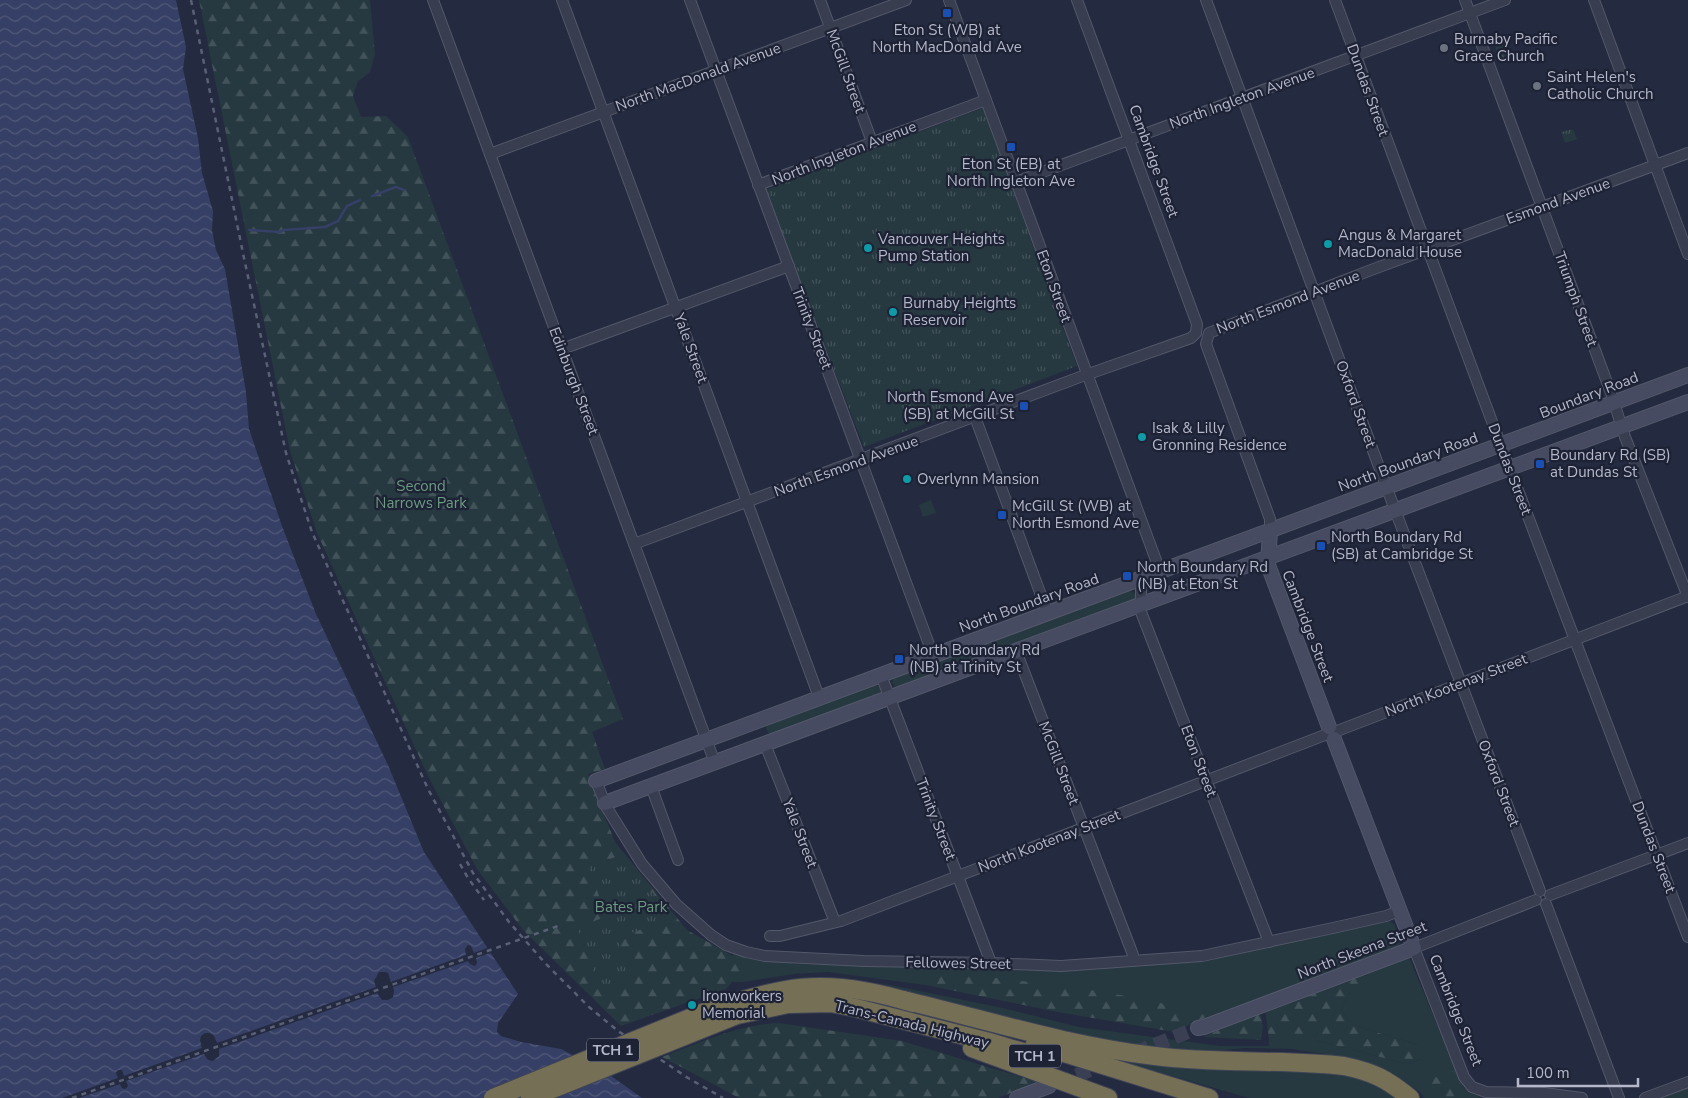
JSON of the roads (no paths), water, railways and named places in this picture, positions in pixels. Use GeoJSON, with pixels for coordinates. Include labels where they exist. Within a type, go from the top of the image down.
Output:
{"type":"FeatureCollection","features":[{"type":"Feature","properties":{"kind":"highway","name":"Trans-Canada Highway"},"geometry":{"type":"LineString","coordinates":[[735,1009],[786,989],[852,988],[903,1000],[1209,1098]]}},
{"type":"Feature","properties":{"kind":"highway"},"geometry":{"type":"LineString","coordinates":[[903,1000],[1030,1032],[1129,1052],[1202,1060],[1328,1064],[1351,1068],[1385,1079],[1410,1098]]}},
{"type":"Feature","properties":{"kind":"highway","name":"Trans-Canada Highway"},"geometry":{"type":"LineString","coordinates":[[735,1009],[788,1004],[831,1003],[856,1008],[1004,1046],[1169,1098]]}},
{"type":"Feature","properties":{"kind":"highway","name":"TCH 1"},"geometry":{"type":"LineString","coordinates":[[493,1098],[706,1012],[735,1009]]}},
{"type":"Feature","properties":{"kind":"highway","name":"TCH 1"},"geometry":{"type":"LineString","coordinates":[[530,1098],[735,1009]]}},
{"type":"Feature","properties":{"kind":"highway"},"geometry":{"type":"LineString","coordinates":[[899,1019],[1108,1098]]}},
{"type":"Feature","properties":{"kind":"street","name":"Edinburgh Street"},"geometry":{"type":"LineString","coordinates":[[433,0],[715,762]]}},
{"type":"Feature","properties":{"kind":"street","name":"Yale Street"},"geometry":{"type":"LineString","coordinates":[[562,0],[820,697]]}},
{"type":"Feature","properties":{"kind":"street","name":"Trinity Street"},"geometry":{"type":"LineString","coordinates":[[690,0],[933,656]]}},
{"type":"Feature","properties":{"kind":"street","name":"McGill Street"},"geometry":{"type":"LineString","coordinates":[[820,0],[872,142]]}},
{"type":"Feature","properties":{"kind":"street","name":"North MacDonald Avenue"},"geometry":{"type":"LineString","coordinates":[[490,154],[906,0]]}},
{"type":"Feature","properties":{"kind":"street","name":"Eton Street"},"geometry":{"type":"LineString","coordinates":[[949,0],[1160,571]]}},
{"type":"Feature","properties":{"kind":"street","name":"Cambridge Street"},"geometry":{"type":"LineString","coordinates":[[1077,0],[1270,519],[1268,565],[1464,1077],[1472,1087],[1480,1091],[1544,1093],[1582,1098]]}},
{"type":"Feature","properties":{"kind":"street","name":"Oxford Street"},"geometry":{"type":"LineString","coordinates":[[1206,0],[1395,510],[1619,1098]]}},
{"type":"Feature","properties":{"kind":"street","name":"Dundas Street"},"geometry":{"type":"LineString","coordinates":[[1335,0],[1509,467],[1688,937]]}},
{"type":"Feature","properties":{"kind":"street","name":"Triumph Street"},"geometry":{"type":"LineString","coordinates":[[1465,0],[1621,426],[1688,596]]}},
{"type":"Feature","properties":{"kind":"street","name":"North Ingleton Avenue"},"geometry":{"type":"LineString","coordinates":[[1016,182],[1505,0]]}},
{"type":"Feature","properties":{"kind":"street"},"geometry":{"type":"LineString","coordinates":[[1594,0],[1688,254]]}},
{"type":"Feature","properties":{"kind":"street","name":"North Ingleton Avenue"},"geometry":{"type":"LineString","coordinates":[[758,185],[986,100]]}},
{"type":"Feature","properties":{"kind":"street","name":"Esmond Avenue"},"geometry":{"type":"LineString","coordinates":[[1428,249],[1688,152]]}},
{"type":"Feature","properties":{"kind":"street","name":"North Esmond Avenue"},"geometry":{"type":"LineString","coordinates":[[634,544],[1087,375],[1209,333],[1428,249]]}},
{"type":"Feature","properties":{"kind":"street"},"geometry":{"type":"LineString","coordinates":[[562,350],[789,266]]}},
{"type":"Feature","properties":{"kind":"street","name":"Boundary Road"},"geometry":{"type":"LineString","coordinates":[[1501,445],[1688,375]]}},
{"type":"Feature","properties":{"kind":"street"},"geometry":{"type":"LineString","coordinates":[[605,803],[1688,402]]}},
{"type":"Feature","properties":{"kind":"street"},"geometry":{"type":"LineString","coordinates":[[975,417],[1048,614]]}},
{"type":"Feature","properties":{"kind":"street","name":"North Boundary Road"},"geometry":{"type":"LineString","coordinates":[[596,780],[1501,445]]}},
{"type":"Feature","properties":{"kind":"street","name":"Eton Street"},"geometry":{"type":"LineString","coordinates":[[1141,578],[1142,615],[1269,942]]}},
{"type":"Feature","properties":{"kind":"street","name":"North Kootenay Street"},"geometry":{"type":"LineString","coordinates":[[770,936],[780,936],[835,922],[1688,596]]}},
{"type":"Feature","properties":{"kind":"street","name":"McGill Street"},"geometry":{"type":"LineString","coordinates":[[1016,651],[1084,827],[1132,955],[1132,960]]}},
{"type":"Feature","properties":{"kind":"street","name":"Trinity Street"},"geometry":{"type":"LineString","coordinates":[[880,675],[991,963]]}},
{"type":"Feature","properties":{"kind":"street","name":"Yale Street"},"geometry":{"type":"LineString","coordinates":[[765,744],[835,922]]}},
{"type":"Feature","properties":{"kind":"street","name":"Fellowes Street"},"geometry":{"type":"LineString","coordinates":[[596,780],[605,803],[642,864],[676,904],[711,935],[735,949],[764,956],[864,961],[1061,966],[1202,956],[1368,920],[1399,911]]}},
{"type":"Feature","properties":{"kind":"street"},"geometry":{"type":"LineString","coordinates":[[651,786],[678,860]]}},
{"type":"Feature","properties":{"kind":"street","name":"North Skeena Street"},"geometry":{"type":"LineString","coordinates":[[1198,1028],[1688,843]]}},
{"type":"Feature","properties":{"kind":"street"},"geometry":{"type":"LineString","coordinates":[[1645,1098],[1688,1082]]}},
{"type":"Feature","properties":{"kind":"street"},"geometry":{"type":"LineString","coordinates":[[1017,1098],[1050,1086]]}},
{"type":"Feature","properties":{"kind":"water"},"geometry":{"type":"Polygon","coordinates":[[[0,0],[176,0],[186,47],[183,69],[198,138],[202,173],[213,211],[212,230],[216,250],[225,269],[246,392],[249,429],[282,526],[316,614],[388,765],[424,852],[518,994],[498,1023],[497,1032],[501,1036],[521,1042],[561,1049],[607,1073],[642,1098],[0,1098],[0,0]]]}},
{"type":"Feature","properties":{"kind":"waterway"},"geometry":{"type":"LineString","coordinates":[[372,196],[396,187],[404,190]]}},
{"type":"Feature","properties":{"kind":"waterway"},"geometry":{"type":"LineString","coordinates":[[249,230],[279,232],[325,227],[338,221],[347,206],[360,200]]}},
{"type":"Feature","properties":{"kind":"tunnel"},"geometry":{"type":"LineString","coordinates":[[1057,1083],[1198,1028]]}},
{"type":"Feature","properties":{"kind":"railway"},"geometry":{"type":"LineString","coordinates":[[191,0],[286,453],[312,532],[428,789],[473,873],[509,922],[545,963],[589,1007],[618,1031],[688,1078],[723,1098]]}},
{"type":"Feature","properties":{"kind":"railway"},"geometry":{"type":"LineString","coordinates":[[460,864],[484,900]]}},
{"type":"Feature","properties":{"kind":"railway"},"geometry":{"type":"LineString","coordinates":[[72,1098],[558,926]]}},
{"type":"Feature","properties":{"kind":"place","name":"Eton St (WB) at North MacDonald Ave"},"geometry":{"type":"Point","coordinates":[947,13]}},
{"type":"Feature","properties":{"kind":"place","name":"Burnaby Pacific Grace Church"},"geometry":{"type":"Point","coordinates":[1444,48]}},
{"type":"Feature","properties":{"kind":"place","name":"Saint Helen's Catholic Church"},"geometry":{"type":"Point","coordinates":[1537,86]}},
{"type":"Feature","properties":{"kind":"place","name":"Eton St (EB) at North Ingleton Ave"},"geometry":{"type":"Point","coordinates":[1011,147]}},
{"type":"Feature","properties":{"kind":"place","name":"Angus & Margaret MacDonald House"},"geometry":{"type":"Point","coordinates":[1328,244]}},
{"type":"Feature","properties":{"kind":"place","name":"Vancouver Heights Pump Station"},"geometry":{"type":"Point","coordinates":[868,248]}},
{"type":"Feature","properties":{"kind":"place","name":"Burnaby Heights Reservoir"},"geometry":{"type":"Point","coordinates":[893,312]}},
{"type":"Feature","properties":{"kind":"place","name":"North Esmond Ave (SB) at McGill St"},"geometry":{"type":"Point","coordinates":[1024,406]}},
{"type":"Feature","properties":{"kind":"place","name":"Isak & Lilly Gronning Residence"},"geometry":{"type":"Point","coordinates":[1142,437]}},
{"type":"Feature","properties":{"kind":"place","name":"Boundary Rd (SB) at Dundas St"},"geometry":{"type":"Point","coordinates":[1540,464]}},
{"type":"Feature","properties":{"kind":"place","name":"Overlynn Mansion"},"geometry":{"type":"Point","coordinates":[907,479]}},
{"type":"Feature","properties":{"kind":"place","name":"McGill St (WB) at North Esmond Ave"},"geometry":{"type":"Point","coordinates":[1002,515]}},
{"type":"Feature","properties":{"kind":"place","name":"North Boundary Rd (SB) at Cambridge St"},"geometry":{"type":"Point","coordinates":[1321,546]}},
{"type":"Feature","properties":{"kind":"place","name":"North Boundary Rd (NB) at Eton St"},"geometry":{"type":"Point","coordinates":[1127,576]}},
{"type":"Feature","properties":{"kind":"place","name":"North Boundary Rd (NB) at Trinity St"},"geometry":{"type":"Point","coordinates":[899,659]}},
{"type":"Feature","properties":{"kind":"place","name":"Ironworkers Memorial"},"geometry":{"type":"Point","coordinates":[692,1005]}},
{"type":"Feature","properties":{"kind":"park label","name":"Second Narrows Park"},"geometry":{"type":"Point","coordinates":[421,494]}},
{"type":"Feature","properties":{"kind":"park label","name":"Bates Park"},"geometry":{"type":"Point","coordinates":[631,907]}}]}
